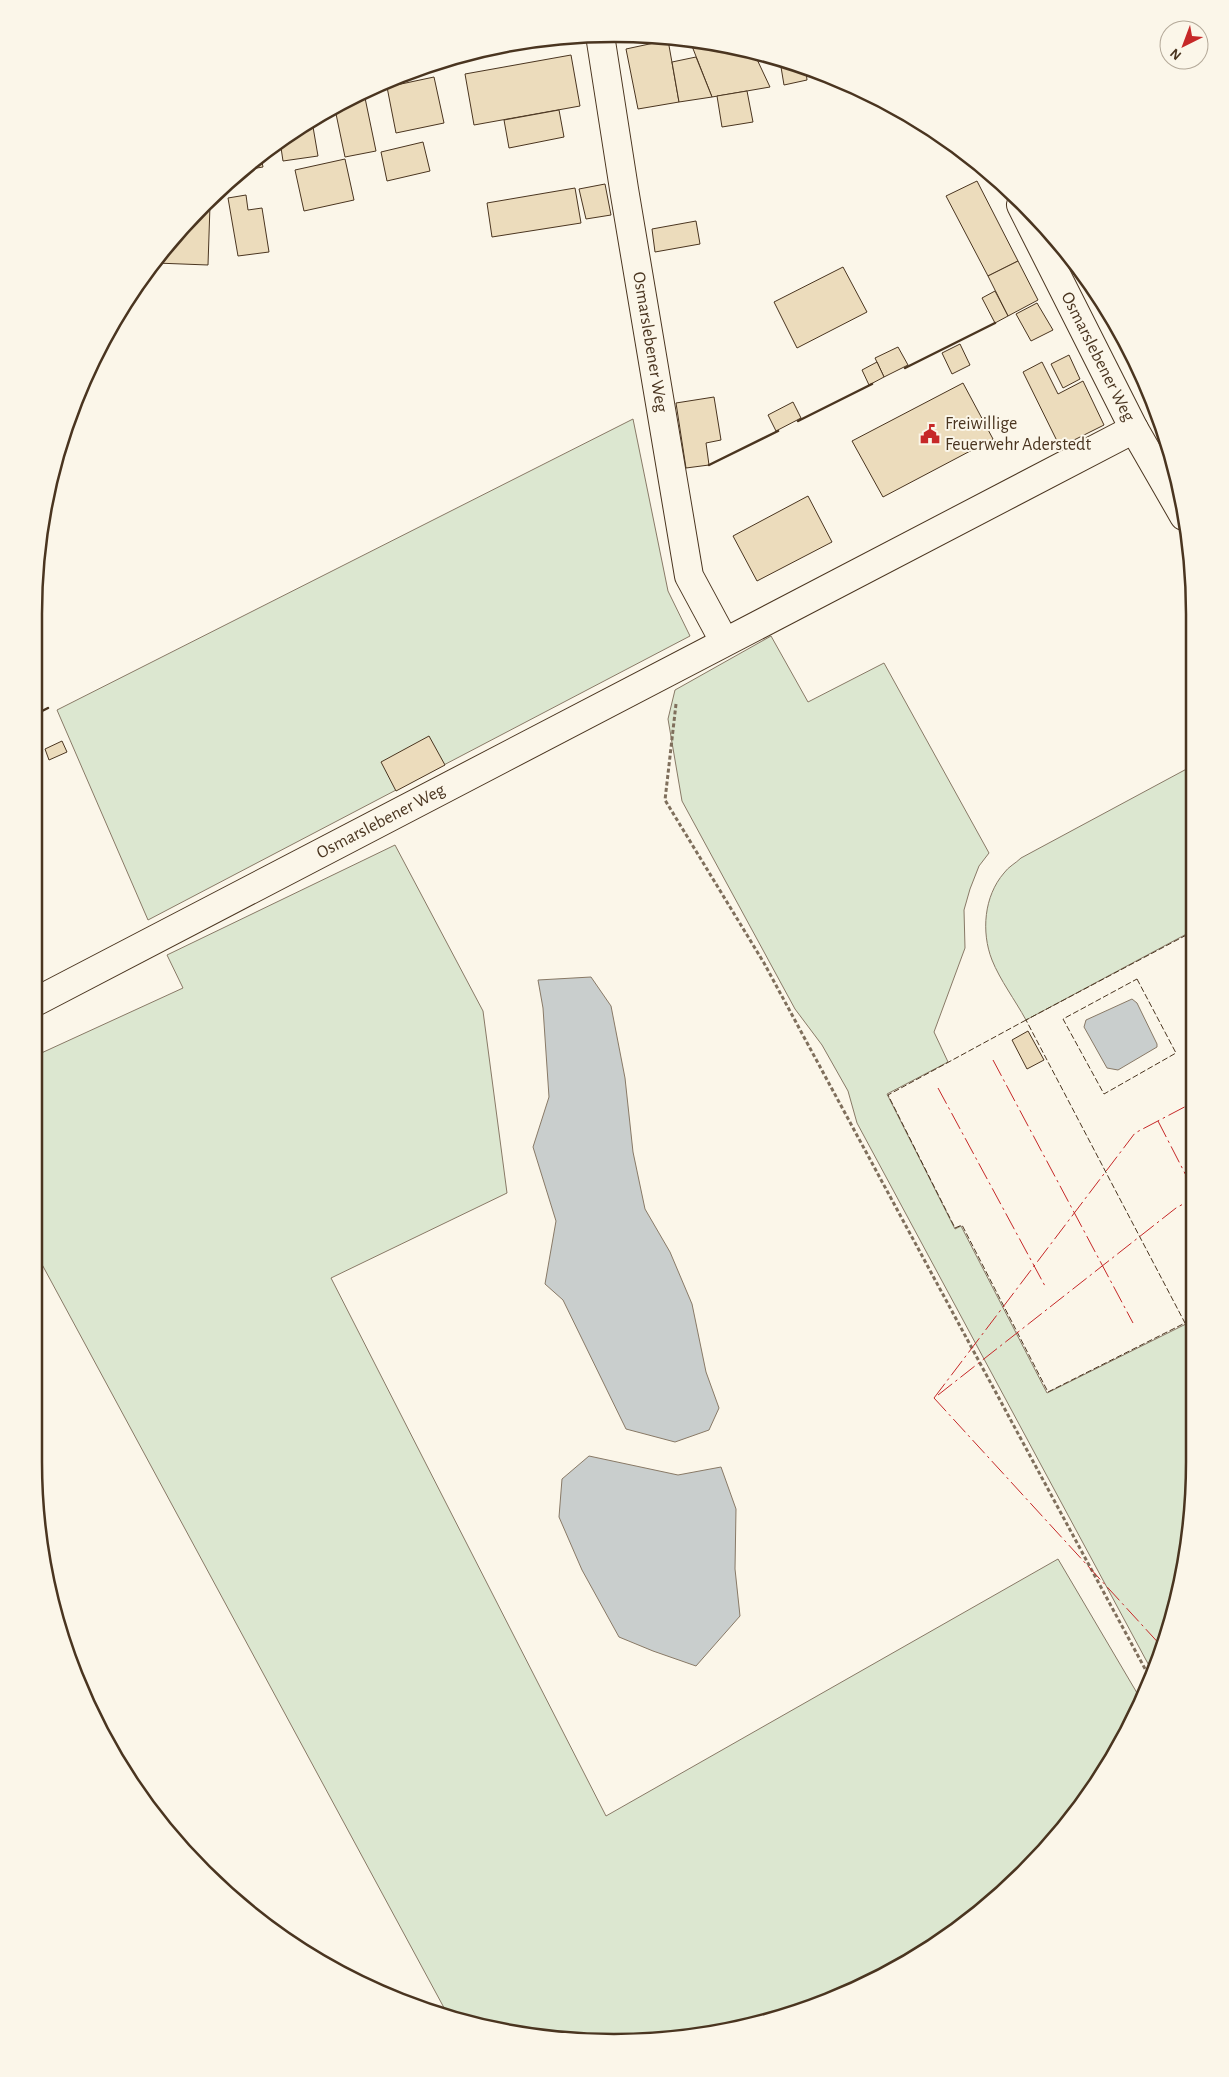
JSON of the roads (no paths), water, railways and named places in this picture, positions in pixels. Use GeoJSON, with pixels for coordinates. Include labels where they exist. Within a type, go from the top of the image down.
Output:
{"type":"FeatureCollection","features":[{"type":"Feature","properties":{"kind":"street","name":"Osmarslebener Weg"},"geometry":{"type":"LineString","coordinates":[[601,43],[689,576],[724,641]]}},
{"type":"Feature","properties":{"kind":"street","name":"Osmarslebener Weg"},"geometry":{"type":"LineString","coordinates":[[1027,218],[1134,429],[1176,501]]}},
{"type":"Feature","properties":{"kind":"street","name":"Osmarslebener Weg"},"geometry":{"type":"LineString","coordinates":[[42,998],[724,641],[1134,429]]}},
{"type":"Feature","properties":{"kind":"place","name":"Freiwillige Feuerwehr Aderstedt"},"geometry":{"type":"Point","coordinates":[930,434]}}]}
